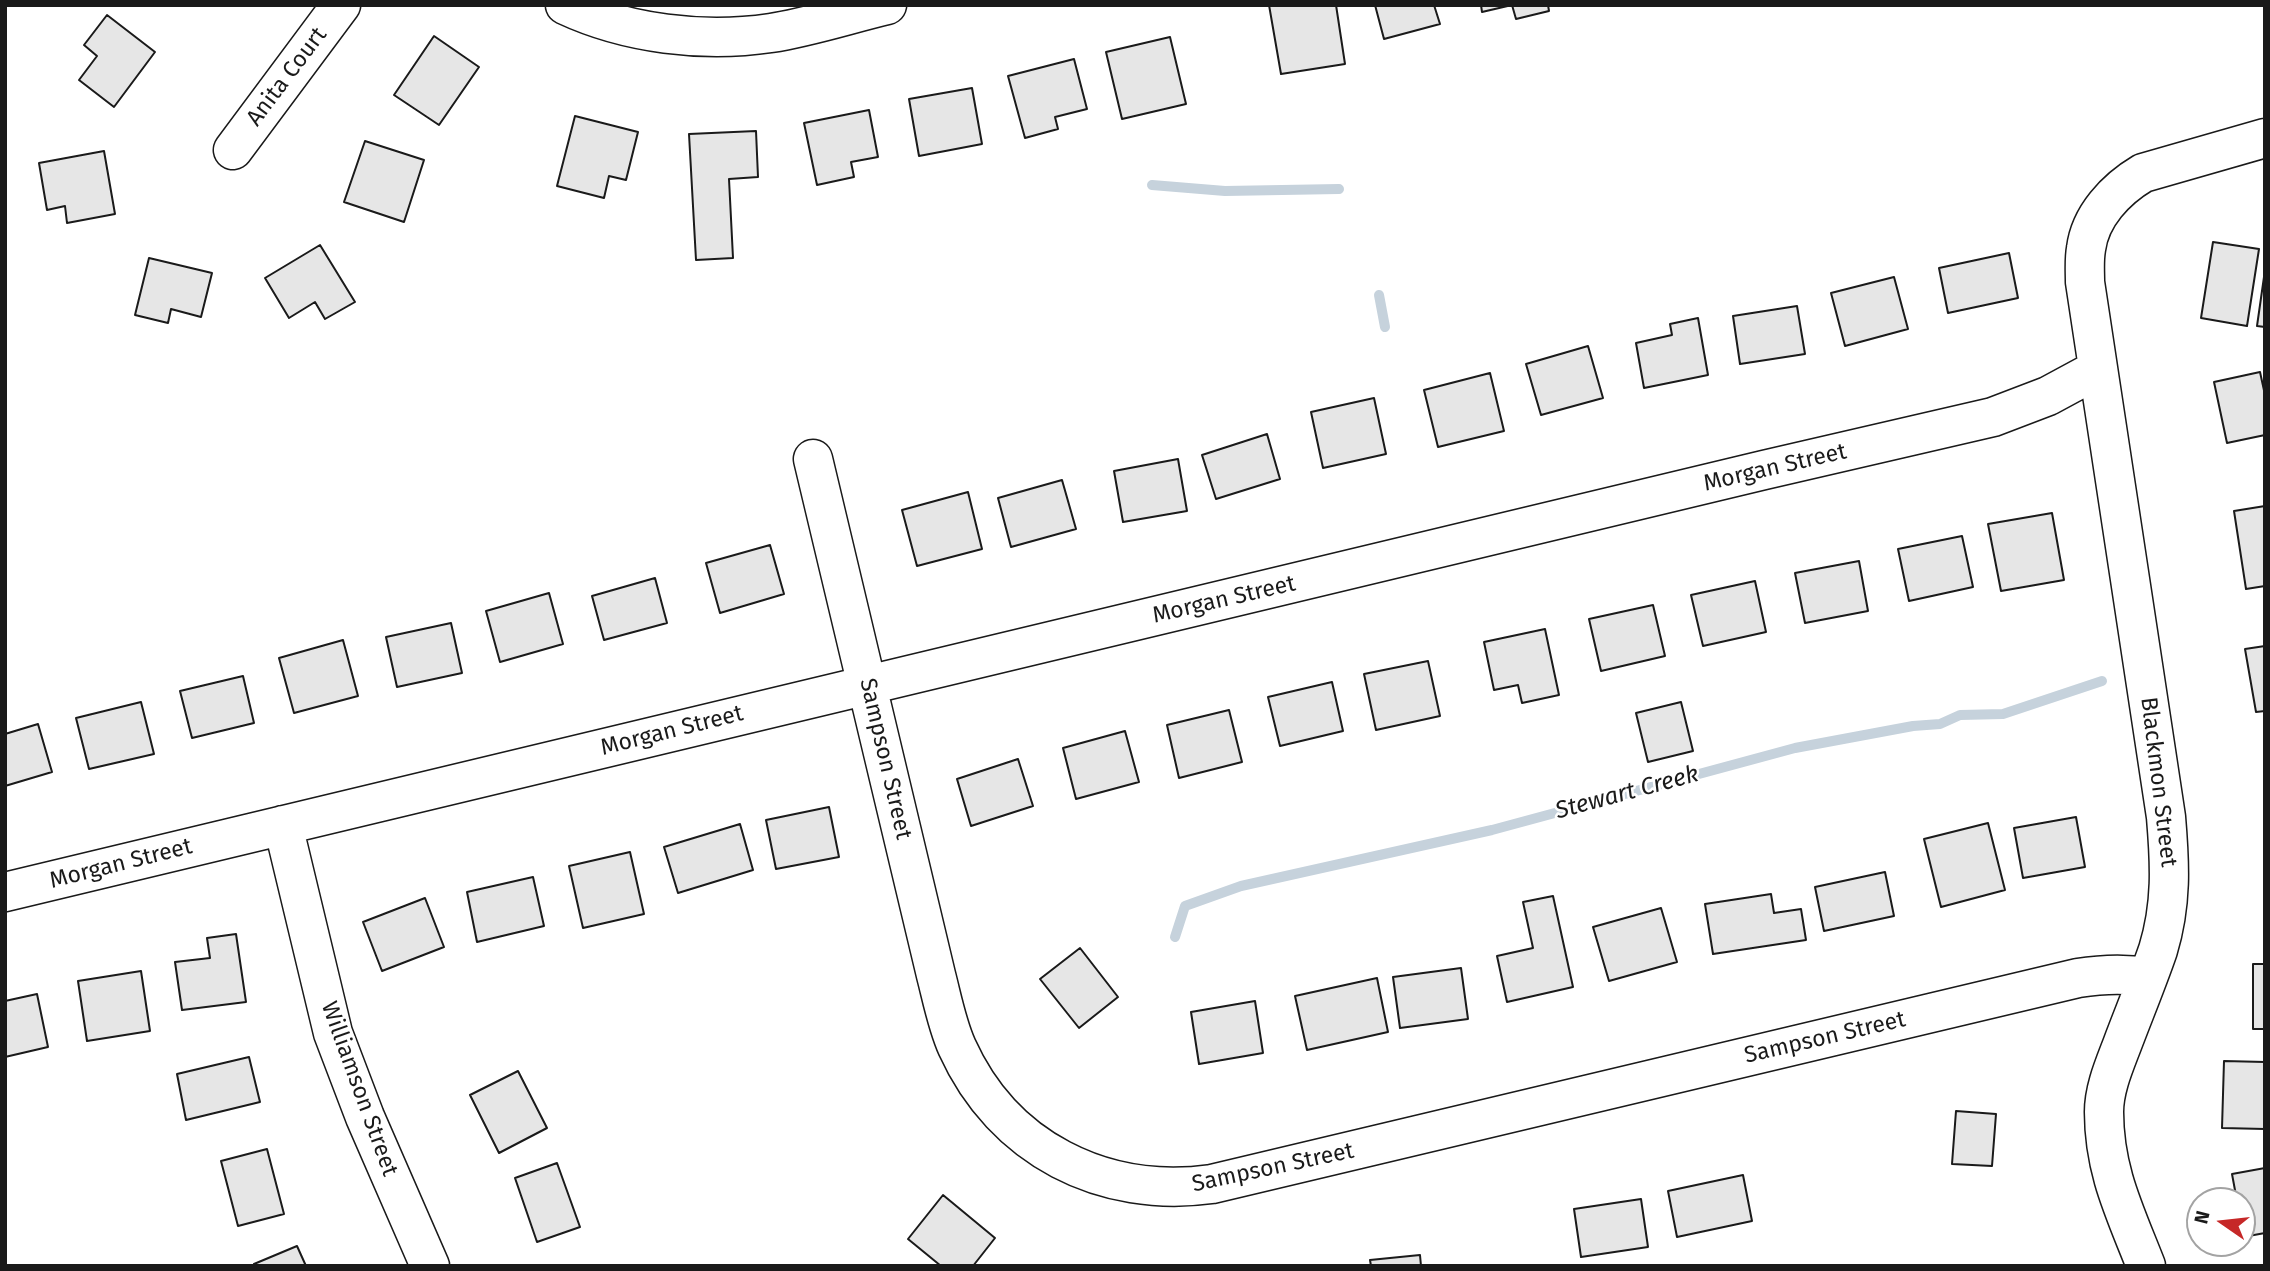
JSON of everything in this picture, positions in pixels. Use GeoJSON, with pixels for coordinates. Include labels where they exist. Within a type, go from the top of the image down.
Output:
{"type":"FeatureCollection","features":[{"type":"Feature","properties":{"kind":"street","name":"Anita Court"},"geometry":{"type":"LineString","coordinates":[[233,150],[341,5]]}},
{"type":"Feature","properties":{"kind":"street"},"geometry":{"type":"LineString","coordinates":[[565,5],[614,23],[678,35],[710,37],[774,32],[887,5]]}},
{"type":"Feature","properties":{"kind":"street"},"geometry":{"type":"LineString","coordinates":[[2098,369],[2085,282],[2086,249],[2090,233],[2105,204],[2143,173],[2265,138]]}},
{"type":"Feature","properties":{"kind":"street","name":"Morgan Street"},"geometry":{"type":"LineString","coordinates":[[5,892],[1993,417],[2048,396],[2098,369]]}},
{"type":"Feature","properties":{"kind":"street","name":"Blackmon Street"},"geometry":{"type":"LineString","coordinates":[[2098,369],[2164,803],[2169,856],[2169,896],[2158,948],[2109,1077],[2104,1109],[2106,1155],[2112,1178],[2146,1266]]}},
{"type":"Feature","properties":{"kind":"street","name":"Sampson Street"},"geometry":{"type":"LineString","coordinates":[[813,459],[936,975],[956,1044],[995,1107],[1033,1143],[1075,1167],[1139,1186],[1212,1184],[2078,978],[2118,973],[2147,977]]}},
{"type":"Feature","properties":{"kind":"street","name":"Williamson Street"},"geometry":{"type":"LineString","coordinates":[[282,825],[333,1033],[365,1117],[430,1266]]}},
{"type":"Feature","properties":{"kind":"building"},"geometry":{"type":"Polygon","coordinates":[[[1269,5],[1336,5],[1345,64],[1281,74],[1269,5]]]}},
{"type":"Feature","properties":{"kind":"building"},"geometry":{"type":"Polygon","coordinates":[[[1375,5],[1434,5],[1440,24],[1384,39],[1375,5]]]}},
{"type":"Feature","properties":{"kind":"building"},"geometry":{"type":"Polygon","coordinates":[[[1481,5],[1512,5],[1482,12],[1481,5]]]}},
{"type":"Feature","properties":{"kind":"building"},"geometry":{"type":"Polygon","coordinates":[[[1512,5],[1548,5],[1549,11],[1516,19],[1512,5]]]}},
{"type":"Feature","properties":{"kind":"building"},"geometry":{"type":"Polygon","coordinates":[[[107,15],[155,52],[114,107],[79,80],[97,56],[84,45],[107,15]]]}},
{"type":"Feature","properties":{"kind":"building"},"geometry":{"type":"Polygon","coordinates":[[[434,36],[479,67],[439,125],[394,95],[434,36]]]}},
{"type":"Feature","properties":{"kind":"building"},"geometry":{"type":"Polygon","coordinates":[[[1170,37],[1186,104],[1122,119],[1106,52],[1170,37]]]}},
{"type":"Feature","properties":{"kind":"building"},"geometry":{"type":"Polygon","coordinates":[[[1074,59],[1087,109],[1055,117],[1058,129],[1025,138],[1008,76],[1074,59]]]}},
{"type":"Feature","properties":{"kind":"building"},"geometry":{"type":"Polygon","coordinates":[[[972,88],[982,144],[919,156],[909,99],[972,88]]]}},
{"type":"Feature","properties":{"kind":"building"},"geometry":{"type":"Polygon","coordinates":[[[869,110],[878,157],[851,162],[854,177],[817,185],[804,123],[869,110]]]}},
{"type":"Feature","properties":{"kind":"building"},"geometry":{"type":"Polygon","coordinates":[[[575,116],[638,132],[626,180],[609,176],[604,198],[557,186],[575,116]]]}},
{"type":"Feature","properties":{"kind":"building"},"geometry":{"type":"Polygon","coordinates":[[[756,131],[758,177],[729,179],[733,258],[696,260],[689,134],[756,131]]]}},
{"type":"Feature","properties":{"kind":"building"},"geometry":{"type":"Polygon","coordinates":[[[365,141],[424,160],[404,222],[344,202],[365,141]]]}},
{"type":"Feature","properties":{"kind":"building"},"geometry":{"type":"Polygon","coordinates":[[[104,151],[115,214],[67,223],[65,206],[47,210],[39,163],[104,151]]]}},
{"type":"Feature","properties":{"kind":"building"},"geometry":{"type":"Polygon","coordinates":[[[2213,242],[2259,249],[2247,326],[2201,318],[2213,242]]]}},
{"type":"Feature","properties":{"kind":"building"},"geometry":{"type":"Polygon","coordinates":[[[320,245],[355,302],[325,319],[315,302],[289,318],[265,278],[320,245]]]}},
{"type":"Feature","properties":{"kind":"building"},"geometry":{"type":"Polygon","coordinates":[[[2009,253],[2018,298],[1948,313],[1939,268],[2009,253]]]}},
{"type":"Feature","properties":{"kind":"building"},"geometry":{"type":"Polygon","coordinates":[[[149,258],[212,273],[201,317],[171,309],[168,323],[135,315],[149,258]]]}},
{"type":"Feature","properties":{"kind":"building"},"geometry":{"type":"Polygon","coordinates":[[[1894,277],[1908,329],[1845,346],[1831,293],[1894,277]]]}},
{"type":"Feature","properties":{"kind":"building"},"geometry":{"type":"Polygon","coordinates":[[[2265,277],[2265,327],[2257,326],[2265,277]]]}},
{"type":"Feature","properties":{"kind":"building"},"geometry":{"type":"Polygon","coordinates":[[[1797,306],[1805,354],[1740,364],[1733,316],[1797,306]]]}},
{"type":"Feature","properties":{"kind":"building"},"geometry":{"type":"Polygon","coordinates":[[[1698,318],[1708,375],[1644,388],[1636,343],[1672,335],[1670,324],[1698,318]]]}},
{"type":"Feature","properties":{"kind":"building"},"geometry":{"type":"Polygon","coordinates":[[[1588,346],[1603,398],[1541,415],[1526,364],[1588,346]]]}},
{"type":"Feature","properties":{"kind":"building"},"geometry":{"type":"Polygon","coordinates":[[[2260,372],[2265,395],[2265,435],[2227,443],[2214,382],[2260,372]]]}},
{"type":"Feature","properties":{"kind":"building"},"geometry":{"type":"Polygon","coordinates":[[[1490,373],[1504,431],[1438,447],[1424,390],[1490,373]]]}},
{"type":"Feature","properties":{"kind":"building"},"geometry":{"type":"Polygon","coordinates":[[[1374,398],[1386,454],[1323,468],[1311,412],[1374,398]]]}},
{"type":"Feature","properties":{"kind":"building"},"geometry":{"type":"Polygon","coordinates":[[[1267,434],[1280,479],[1216,499],[1202,455],[1267,434]]]}},
{"type":"Feature","properties":{"kind":"building"},"geometry":{"type":"Polygon","coordinates":[[[1178,459],[1187,511],[1123,522],[1114,471],[1178,459]]]}},
{"type":"Feature","properties":{"kind":"building"},"geometry":{"type":"Polygon","coordinates":[[[1062,480],[1076,529],[1011,547],[998,498],[1062,480]]]}},
{"type":"Feature","properties":{"kind":"building"},"geometry":{"type":"Polygon","coordinates":[[[968,492],[982,549],[917,566],[902,510],[968,492]]]}},
{"type":"Feature","properties":{"kind":"building"},"geometry":{"type":"Polygon","coordinates":[[[2265,506],[2265,586],[2246,589],[2234,511],[2265,506]]]}},
{"type":"Feature","properties":{"kind":"building"},"geometry":{"type":"Polygon","coordinates":[[[2052,513],[2064,580],[2001,591],[1988,524],[2052,513]]]}},
{"type":"Feature","properties":{"kind":"building"},"geometry":{"type":"Polygon","coordinates":[[[1962,536],[1973,587],[1909,601],[1898,549],[1962,536]]]}},
{"type":"Feature","properties":{"kind":"building"},"geometry":{"type":"Polygon","coordinates":[[[770,545],[784,594],[720,613],[706,563],[770,545]]]}},
{"type":"Feature","properties":{"kind":"building"},"geometry":{"type":"Polygon","coordinates":[[[1859,561],[1868,611],[1805,623],[1795,573],[1859,561]]]}},
{"type":"Feature","properties":{"kind":"building"},"geometry":{"type":"Polygon","coordinates":[[[655,578],[667,623],[604,640],[592,596],[655,578]]]}},
{"type":"Feature","properties":{"kind":"building"},"geometry":{"type":"Polygon","coordinates":[[[1755,581],[1766,632],[1703,646],[1691,595],[1755,581]]]}},
{"type":"Feature","properties":{"kind":"building"},"geometry":{"type":"Polygon","coordinates":[[[549,593],[563,644],[500,662],[486,611],[549,593]]]}},
{"type":"Feature","properties":{"kind":"building"},"geometry":{"type":"Polygon","coordinates":[[[1653,605],[1665,656],[1601,671],[1589,619],[1653,605]]]}},
{"type":"Feature","properties":{"kind":"building"},"geometry":{"type":"Polygon","coordinates":[[[451,623],[462,673],[397,687],[386,637],[451,623]]]}},
{"type":"Feature","properties":{"kind":"building"},"geometry":{"type":"Polygon","coordinates":[[[1545,629],[1559,695],[1522,703],[1518,685],[1494,690],[1484,642],[1545,629]]]}},
{"type":"Feature","properties":{"kind":"building"},"geometry":{"type":"Polygon","coordinates":[[[343,640],[358,696],[294,713],[279,658],[343,640]]]}},
{"type":"Feature","properties":{"kind":"building"},"geometry":{"type":"Polygon","coordinates":[[[2265,646],[2265,711],[2256,712],[2245,649],[2265,646]]]}},
{"type":"Feature","properties":{"kind":"building"},"geometry":{"type":"Polygon","coordinates":[[[1428,661],[1440,716],[1376,730],[1364,674],[1428,661]]]}},
{"type":"Feature","properties":{"kind":"building"},"geometry":{"type":"Polygon","coordinates":[[[243,676],[254,723],[192,738],[180,691],[243,676]]]}},
{"type":"Feature","properties":{"kind":"building"},"geometry":{"type":"Polygon","coordinates":[[[1332,682],[1343,731],[1280,746],[1268,697],[1332,682]]]}},
{"type":"Feature","properties":{"kind":"building"},"geometry":{"type":"Polygon","coordinates":[[[141,702],[154,754],[89,769],[76,718],[141,702]]]}},
{"type":"Feature","properties":{"kind":"building"},"geometry":{"type":"Polygon","coordinates":[[[1681,702],[1693,751],[1648,762],[1636,713],[1681,702]]]}},
{"type":"Feature","properties":{"kind":"building"},"geometry":{"type":"Polygon","coordinates":[[[1229,710],[1242,762],[1179,778],[1167,725],[1229,710]]]}},
{"type":"Feature","properties":{"kind":"building"},"geometry":{"type":"Polygon","coordinates":[[[38,724],[52,772],[5,786],[5,734],[38,724]]]}},
{"type":"Feature","properties":{"kind":"building"},"geometry":{"type":"Polygon","coordinates":[[[1125,731],[1139,782],[1076,799],[1063,748],[1125,731]]]}},
{"type":"Feature","properties":{"kind":"building"},"geometry":{"type":"Polygon","coordinates":[[[1018,759],[1033,806],[971,826],[957,779],[1018,759]]]}},
{"type":"Feature","properties":{"kind":"building"},"geometry":{"type":"Polygon","coordinates":[[[829,807],[839,857],[776,869],[766,820],[829,807]]]}},
{"type":"Feature","properties":{"kind":"building"},"geometry":{"type":"Polygon","coordinates":[[[2076,817],[2085,867],[2023,878],[2014,828],[2076,817]]]}},
{"type":"Feature","properties":{"kind":"building"},"geometry":{"type":"Polygon","coordinates":[[[1988,823],[2005,890],[1941,907],[1924,839],[1988,823]]]}},
{"type":"Feature","properties":{"kind":"building"},"geometry":{"type":"Polygon","coordinates":[[[740,824],[753,870],[678,893],[664,847],[740,824]]]}},
{"type":"Feature","properties":{"kind":"building"},"geometry":{"type":"Polygon","coordinates":[[[630,852],[644,914],[583,928],[569,866],[630,852]]]}},
{"type":"Feature","properties":{"kind":"building"},"geometry":{"type":"Polygon","coordinates":[[[1885,872],[1894,916],[1824,931],[1815,887],[1885,872]]]}},
{"type":"Feature","properties":{"kind":"building"},"geometry":{"type":"Polygon","coordinates":[[[533,877],[544,926],[477,942],[467,892],[533,877]]]}},
{"type":"Feature","properties":{"kind":"building"},"geometry":{"type":"Polygon","coordinates":[[[1771,894],[1774,913],[1801,909],[1806,940],[1713,954],[1705,904],[1771,894]]]}},
{"type":"Feature","properties":{"kind":"building"},"geometry":{"type":"Polygon","coordinates":[[[1553,896],[1573,987],[1507,1002],[1497,956],[1533,948],[1523,902],[1553,896]]]}},
{"type":"Feature","properties":{"kind":"building"},"geometry":{"type":"Polygon","coordinates":[[[425,898],[444,947],[382,971],[363,922],[425,898]]]}},
{"type":"Feature","properties":{"kind":"building"},"geometry":{"type":"Polygon","coordinates":[[[1661,908],[1677,962],[1609,981],[1593,927],[1661,908]]]}},
{"type":"Feature","properties":{"kind":"building"},"geometry":{"type":"Polygon","coordinates":[[[236,934],[246,1002],[182,1010],[175,962],[210,958],[207,938],[236,934]]]}},
{"type":"Feature","properties":{"kind":"building"},"geometry":{"type":"Polygon","coordinates":[[[1080,948],[1118,997],[1079,1028],[1040,979],[1080,948]]]}},
{"type":"Feature","properties":{"kind":"building"},"geometry":{"type":"Polygon","coordinates":[[[2253,964],[2265,964],[2265,1029],[2253,1029],[2253,964]]]}},
{"type":"Feature","properties":{"kind":"building"},"geometry":{"type":"Polygon","coordinates":[[[1461,968],[1468,1019],[1400,1028],[1393,977],[1461,968]]]}},
{"type":"Feature","properties":{"kind":"building"},"geometry":{"type":"Polygon","coordinates":[[[141,971],[150,1031],[87,1041],[78,981],[141,971]]]}},
{"type":"Feature","properties":{"kind":"building"},"geometry":{"type":"Polygon","coordinates":[[[1377,978],[1388,1032],[1307,1050],[1295,996],[1377,978]]]}},
{"type":"Feature","properties":{"kind":"building"},"geometry":{"type":"Polygon","coordinates":[[[37,994],[48,1047],[5,1057],[5,1001],[37,994]]]}},
{"type":"Feature","properties":{"kind":"building"},"geometry":{"type":"Polygon","coordinates":[[[1255,1001],[1263,1053],[1199,1064],[1191,1012],[1255,1001]]]}},
{"type":"Feature","properties":{"kind":"building"},"geometry":{"type":"Polygon","coordinates":[[[249,1057],[260,1102],[186,1120],[177,1074],[249,1057]]]}},
{"type":"Feature","properties":{"kind":"building"},"geometry":{"type":"Polygon","coordinates":[[[2224,1061],[2265,1062],[2265,1129],[2222,1128],[2224,1061]]]}},
{"type":"Feature","properties":{"kind":"building"},"geometry":{"type":"Polygon","coordinates":[[[518,1071],[547,1128],[499,1153],[470,1095],[518,1071]]]}},
{"type":"Feature","properties":{"kind":"building"},"geometry":{"type":"Polygon","coordinates":[[[1956,1111],[1996,1114],[1992,1166],[1952,1164],[1956,1111]]]}},
{"type":"Feature","properties":{"kind":"building"},"geometry":{"type":"Polygon","coordinates":[[[267,1149],[284,1214],[238,1226],[221,1161],[267,1149]]]}},
{"type":"Feature","properties":{"kind":"building"},"geometry":{"type":"Polygon","coordinates":[[[557,1163],[580,1227],[537,1242],[515,1178],[557,1163]]]}},
{"type":"Feature","properties":{"kind":"building"},"geometry":{"type":"Polygon","coordinates":[[[2265,1168],[2265,1233],[2256,1235],[2256,1187],[2234,1187],[2232,1174],[2265,1168]]]}},
{"type":"Feature","properties":{"kind":"building"},"geometry":{"type":"Polygon","coordinates":[[[1743,1175],[1752,1221],[1677,1237],[1668,1191],[1743,1175]]]}},
{"type":"Feature","properties":{"kind":"building"},"geometry":{"type":"Polygon","coordinates":[[[943,1195],[995,1238],[973,1266],[941,1266],[908,1239],[943,1195]]]}},
{"type":"Feature","properties":{"kind":"building"},"geometry":{"type":"Polygon","coordinates":[[[1641,1199],[1648,1247],[1581,1257],[1574,1209],[1641,1199]]]}},
{"type":"Feature","properties":{"kind":"building"},"geometry":{"type":"Polygon","coordinates":[[[297,1246],[306,1266],[254,1264],[297,1246]]]}},
{"type":"Feature","properties":{"kind":"building"},"geometry":{"type":"Polygon","coordinates":[[[1420,1255],[1421,1266],[1371,1266],[1370,1260],[1420,1255]]]}},
{"type":"Feature","properties":{"kind":"waterway"},"geometry":{"type":"LineString","coordinates":[[1152,185],[1225,191],[1339,189]]}},
{"type":"Feature","properties":{"kind":"waterway"},"geometry":{"type":"LineString","coordinates":[[1379,295],[1385,327]]}},
{"type":"Feature","properties":{"kind":"waterway","name":"Stewart Creek"},"geometry":{"type":"LineString","coordinates":[[1175,937],[1185,906],[1241,886],[1492,830],[1795,748],[1913,726],[1940,724],[1960,715],[2003,714],[2102,681]]}}]}
